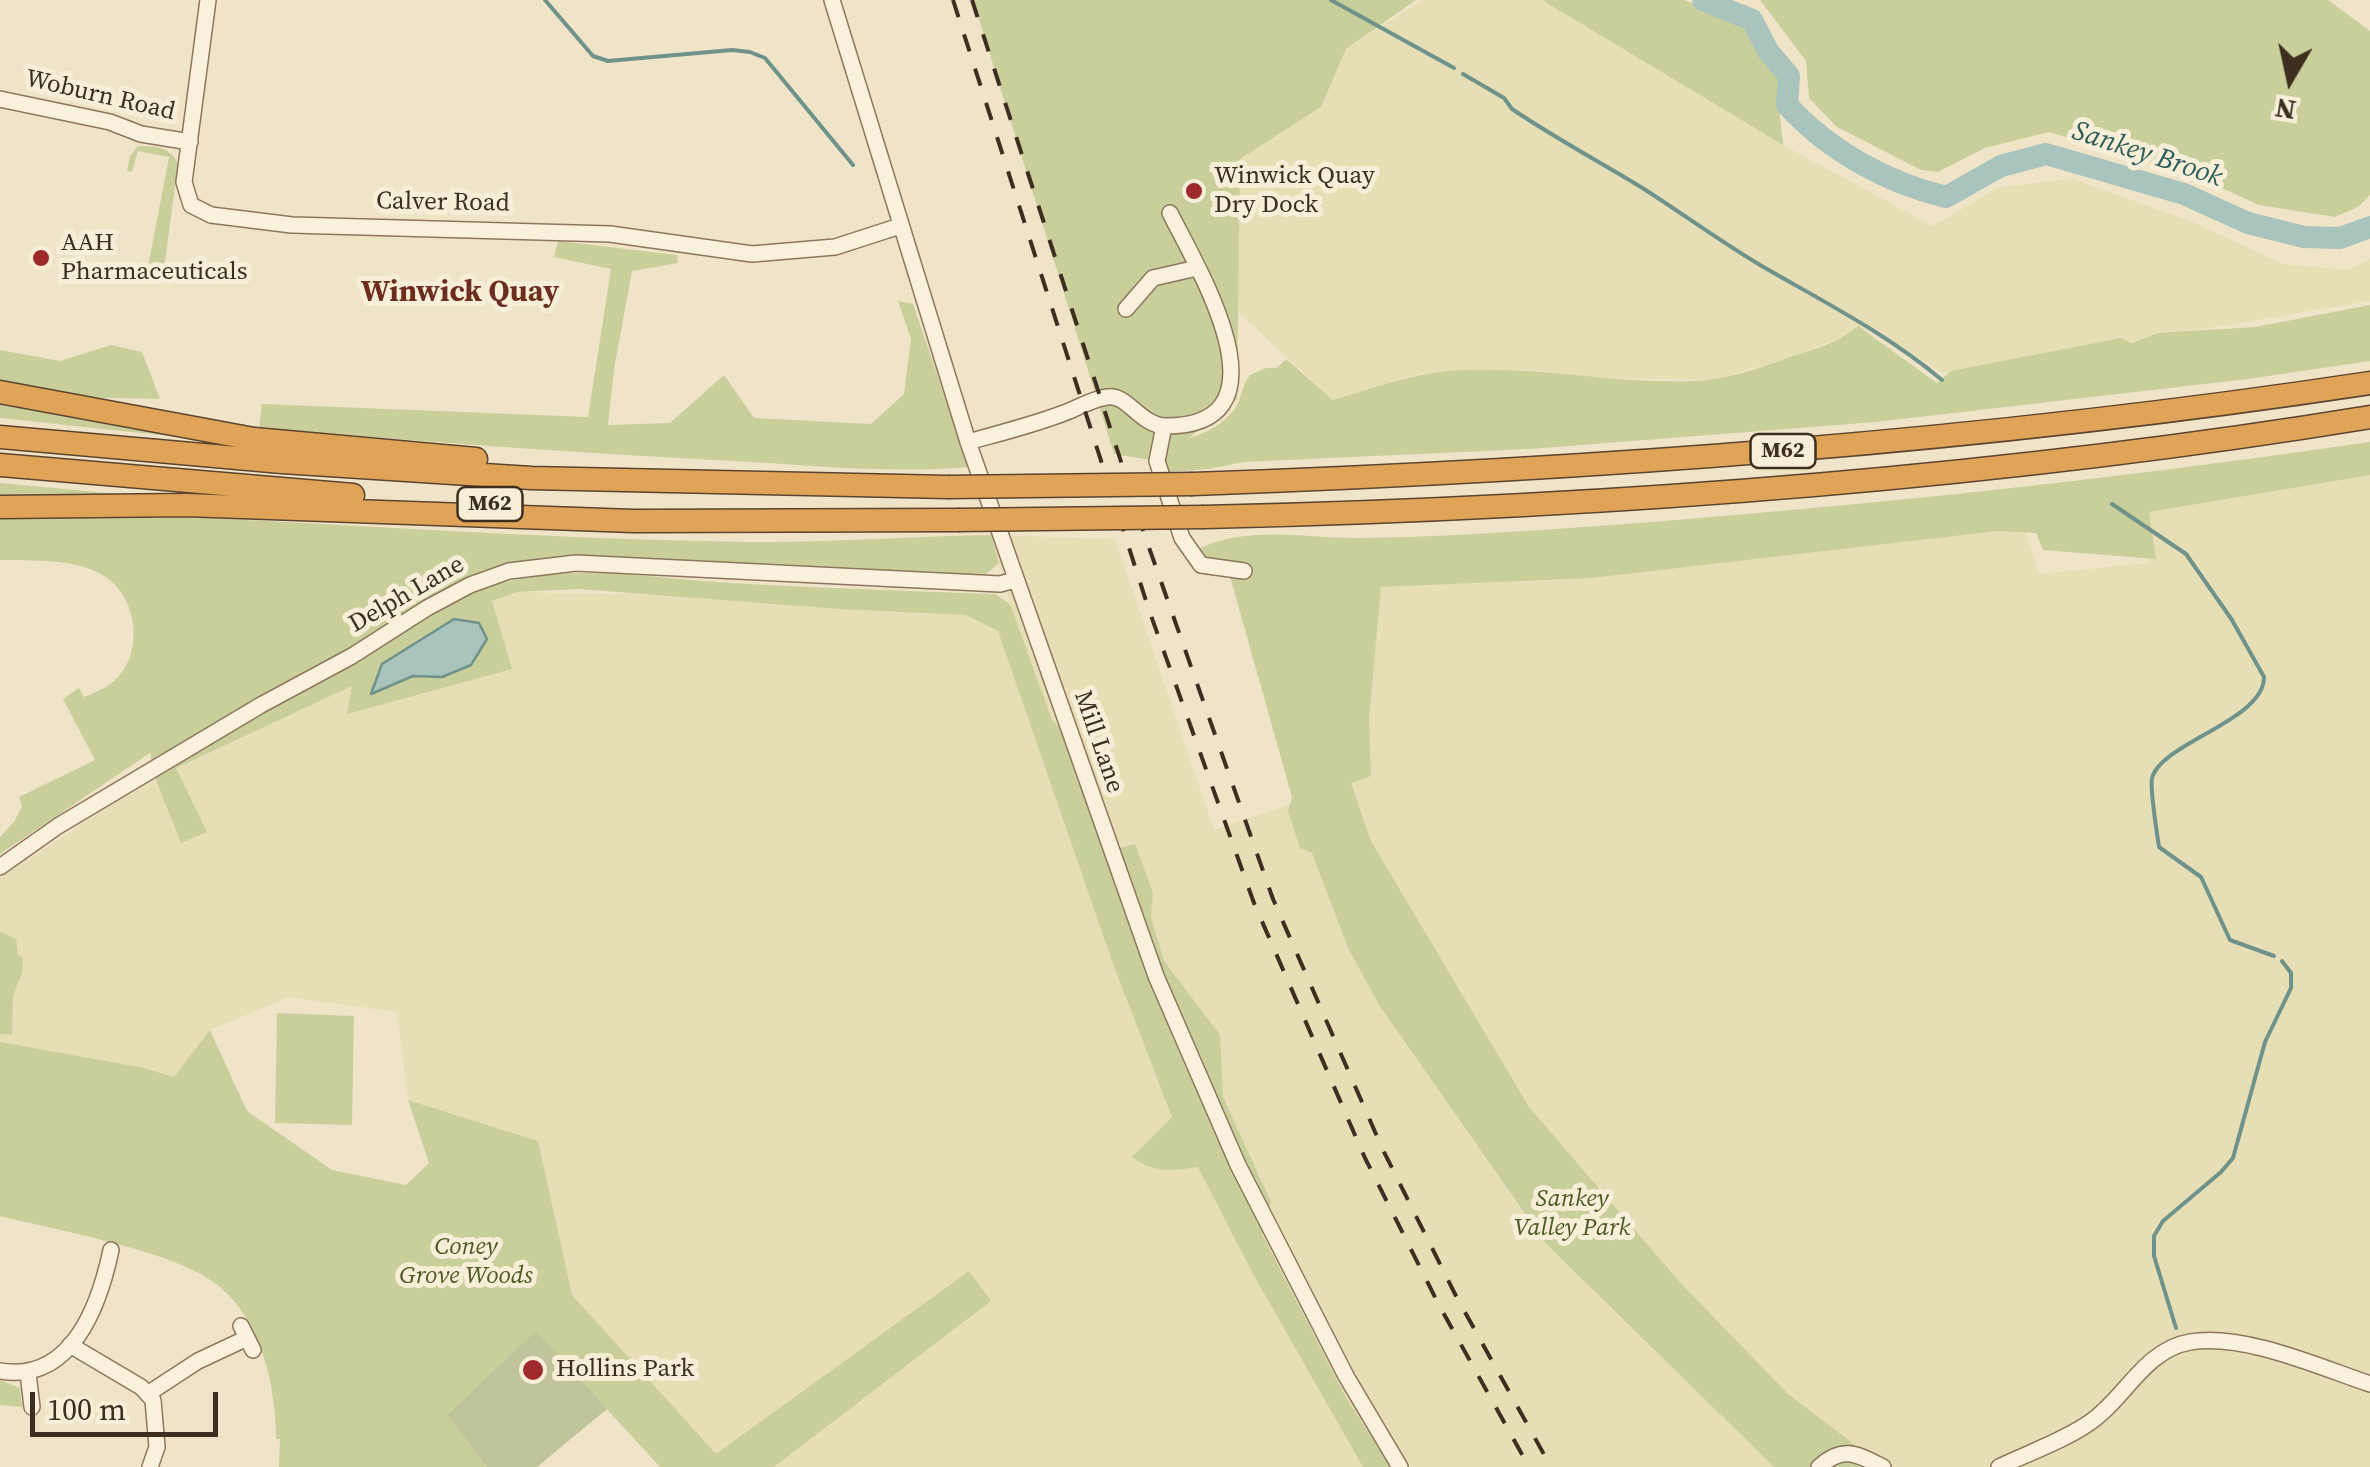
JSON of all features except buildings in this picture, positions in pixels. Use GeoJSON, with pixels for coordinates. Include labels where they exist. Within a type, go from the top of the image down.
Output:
{"type":"FeatureCollection","features":[{"type":"Feature","properties":{"kind":"highway","name":"M62"},"geometry":{"type":"LineString","coordinates":[[0,437],[282,462],[531,478],[948,487],[1193,484],[1553,468],[1811,449],[2066,423],[2370,383]]}},
{"type":"Feature","properties":{"kind":"highway"},"geometry":{"type":"LineString","coordinates":[[0,392],[254,439],[805,484]]}},
{"type":"Feature","properties":{"kind":"highway","name":"M62"},"geometry":{"type":"LineString","coordinates":[[0,465],[423,500],[811,519],[1204,517],[1497,507],[1782,487],[2123,451],[2370,417]]}},
{"type":"Feature","properties":{"kind":"highway"},"geometry":{"type":"LineString","coordinates":[[0,507],[186,504],[633,521],[811,519]]}},
{"type":"Feature","properties":{"kind":"street","name":"Calver Road"},"geometry":{"type":"LineString","coordinates":[[208,0],[185,190],[196,210],[211,216],[292,226],[610,234],[752,254],[835,247],[900,226]]}},
{"type":"Feature","properties":{"kind":"street","name":"Mill Lane"},"geometry":{"type":"LineString","coordinates":[[832,0],[968,442],[1156,976],[1238,1164],[1346,1376],[1400,1467]]}},
{"type":"Feature","properties":{"kind":"street","name":"Woburn Road"},"geometry":{"type":"LineString","coordinates":[[0,100],[190,142]]}},
{"type":"Feature","properties":{"kind":"street"},"geometry":{"type":"LineString","coordinates":[[968,442],[1062,414],[1106,396],[1116,396],[1150,424],[1164,426],[1207,417],[1219,409],[1231,385],[1231,364],[1223,330],[1170,213]]}},
{"type":"Feature","properties":{"kind":"street"},"geometry":{"type":"LineString","coordinates":[[1126,309],[1153,278],[1197,268]]}},
{"type":"Feature","properties":{"kind":"street"},"geometry":{"type":"LineString","coordinates":[[1164,426],[1157,460],[1182,538],[1201,566],[1244,572]]}},
{"type":"Feature","properties":{"kind":"street","name":"Delph Lane"},"geometry":{"type":"LineString","coordinates":[[0,867],[58,826],[261,704],[352,656],[470,585],[509,572],[576,564],[996,584],[1016,580]]}},
{"type":"Feature","properties":{"kind":"street"},"geometry":{"type":"LineString","coordinates":[[0,1372],[28,1373],[54,1362],[70,1345],[101,1293],[111,1250]]}},
{"type":"Feature","properties":{"kind":"street"},"geometry":{"type":"LineString","coordinates":[[149,1393],[198,1361],[247,1338]]}},
{"type":"Feature","properties":{"kind":"street"},"geometry":{"type":"LineString","coordinates":[[1999,1467],[2086,1426],[2109,1408],[2142,1369],[2163,1352],[2186,1342],[2210,1340],[2251,1346],[2370,1384]]}},
{"type":"Feature","properties":{"kind":"street"},"geometry":{"type":"LineString","coordinates":[[70,1345],[149,1393],[157,1420],[150,1467]]}},
{"type":"Feature","properties":{"kind":"street"},"geometry":{"type":"LineString","coordinates":[[28,1373],[33,1408]]}},
{"type":"Feature","properties":{"kind":"street"},"geometry":{"type":"LineString","coordinates":[[1819,1467],[1834,1454],[1846,1451],[1883,1467]]}},
{"type":"Feature","properties":{"kind":"shaded area"},"geometry":{"type":"Polygon","coordinates":[[[1422,0],[1542,0],[1783,145],[1933,226],[2000,187],[2073,179],[2195,223],[2283,264],[2349,270],[2370,259],[2370,301],[1942,373],[1872,326],[1788,358],[1713,380],[1419,374],[1333,400],[1237,311],[1239,159],[1321,107],[1346,49],[1422,0]]]}},
{"type":"Feature","properties":{"kind":"shaded area"},"geometry":{"type":"Polygon","coordinates":[[[2370,463],[2370,1467],[1884,1467],[1788,1394],[1678,1280],[1529,1107],[1371,841],[1338,745],[1302,566],[2023,523],[2039,574],[2147,563],[2139,505],[2370,463]]]}},
{"type":"Feature","properties":{"kind":"shaded area"},"geometry":{"type":"Polygon","coordinates":[[[991,535],[1115,539],[1214,830],[1294,803],[1348,948],[1379,1005],[1545,1244],[1774,1467],[774,1467],[990,1302],[969,1271],[716,1455],[571,1295],[538,1141],[408,1100],[397,1012],[289,997],[210,1030],[174,1077],[140,1067],[0,1042],[0,878],[156,780],[181,842],[175,768],[353,685],[347,713],[511,669],[492,600],[517,592],[1010,602],[991,535]]]}},
{"type":"Feature","properties":{"kind":"green space"},"geometry":{"type":"Polygon","coordinates":[[[973,0],[1416,0],[1346,49],[1321,107],[1240,159],[1237,399],[1189,438],[1226,418],[1237,406],[1250,375],[1277,368],[1286,359],[1333,400],[1415,377],[1466,370],[1694,381],[1731,376],[1767,365],[1826,345],[1858,326],[1937,383],[1951,371],[2121,338],[2132,343],[2158,333],[2255,327],[2370,305],[2370,361],[1876,422],[1530,449],[1243,462],[1167,472],[1157,461],[1114,454],[973,0]]]}},
{"type":"Feature","properties":{"kind":"green space"},"geometry":{"type":"Polygon","coordinates":[[[1542,0],[1685,0],[1745,28],[1781,82],[1783,145],[1542,0]]]}},
{"type":"Feature","properties":{"kind":"green space"},"geometry":{"type":"Polygon","coordinates":[[[1760,0],[2328,0],[2370,31],[2370,195],[2358,207],[2335,217],[2259,205],[2204,180],[2049,132],[1985,148],[1938,172],[1921,170],[1837,127],[1809,98],[1806,61],[1760,0]]]}},
{"type":"Feature","properties":{"kind":"green space"},"geometry":{"type":"Polygon","coordinates":[[[138,146],[167,151],[178,164],[164,269],[148,267],[169,157],[138,151],[132,172],[127,171],[130,156],[138,146]]]}},
{"type":"Feature","properties":{"kind":"green space"},"geometry":{"type":"Polygon","coordinates":[[[558,241],[677,255],[678,263],[632,271],[608,425],[670,423],[724,375],[754,418],[871,424],[904,394],[911,339],[898,301],[913,304],[969,467],[821,467],[259,428],[262,404],[588,417],[611,269],[554,257],[558,241]]]}},
{"type":"Feature","properties":{"kind":"green space"},"geometry":{"type":"Polygon","coordinates":[[[111,345],[142,352],[160,399],[65,397],[0,384],[0,350],[60,361],[111,345]]]}},
{"type":"Feature","properties":{"kind":"green space"},"geometry":{"type":"Polygon","coordinates":[[[0,402],[187,438],[0,418],[0,402]]]}},
{"type":"Feature","properties":{"kind":"green space","name":"Sankey Valley Park"},"geometry":{"type":"Polygon","coordinates":[[[2370,442],[2370,475],[2149,512],[2156,559],[2043,550],[2036,533],[1997,531],[1591,578],[1381,587],[1369,719],[1371,776],[1351,783],[1371,841],[1529,1107],[1678,1280],[1788,1394],[1884,1467],[1774,1467],[1546,1244],[1379,1005],[1348,948],[1312,853],[1300,848],[1288,811],[1292,797],[1229,573],[1210,572],[1197,550],[1216,542],[1256,535],[1360,538],[1474,534],[1853,504],[2164,470],[2370,442]]]}},
{"type":"Feature","properties":{"kind":"green space"},"geometry":{"type":"Polygon","coordinates":[[[0,483],[173,499],[0,500],[0,483]]]}},
{"type":"Feature","properties":{"kind":"green space"},"geometry":{"type":"Polygon","coordinates":[[[125,514],[670,540],[778,542],[991,535],[999,563],[986,574],[941,576],[549,558],[501,565],[455,585],[474,593],[537,576],[602,573],[766,585],[995,594],[1010,604],[1052,720],[1080,749],[1113,850],[1135,844],[1153,893],[1151,918],[1164,961],[1220,1035],[1223,1097],[1271,1202],[1262,1234],[1344,1394],[1390,1467],[1363,1467],[1252,1272],[1198,1167],[1164,1170],[1132,1157],[1172,1117],[1112,961],[998,631],[966,615],[579,589],[517,592],[492,601],[512,669],[347,714],[352,686],[176,768],[207,832],[181,843],[156,780],[150,753],[0,854],[0,837],[22,806],[19,797],[95,760],[63,699],[79,688],[84,697],[114,681],[126,665],[134,637],[129,607],[113,583],[101,574],[64,563],[0,560],[0,517],[125,514]]]}},
{"type":"Feature","properties":{"kind":"green space"},"geometry":{"type":"Polygon","coordinates":[[[0,931],[16,939],[18,955],[23,958],[13,996],[12,1035],[0,1034],[0,931]]]}},
{"type":"Feature","properties":{"kind":"green space"},"geometry":{"type":"Polygon","coordinates":[[[277,1013],[354,1016],[352,1125],[275,1123],[277,1013]]]}},
{"type":"Feature","properties":{"kind":"green space","name":"Coney Grove Woods"},"geometry":{"type":"Polygon","coordinates":[[[210,1030],[247,1111],[332,1170],[406,1185],[429,1163],[408,1100],[538,1141],[572,1295],[716,1454],[969,1271],[991,1301],[774,1467],[660,1467],[536,1332],[447,1415],[487,1467],[279,1467],[280,1439],[276,1439],[273,1396],[262,1352],[229,1295],[193,1270],[168,1260],[0,1216],[0,1042],[140,1067],[174,1077],[210,1030]]]}},
{"type":"Feature","properties":{"kind":"green space","name":"Hollins Park"},"geometry":{"type":"Polygon","coordinates":[[[536,1331],[607,1409],[537,1467],[487,1467],[447,1415],[536,1331]]]}},
{"type":"Feature","properties":{"kind":"green space"},"geometry":{"type":"Polygon","coordinates":[[[0,1380],[20,1388],[22,1407],[0,1405],[0,1380]]]}},
{"type":"Feature","properties":{"kind":"water"},"geometry":{"type":"Polygon","coordinates":[[[454,619],[479,623],[487,639],[471,665],[442,677],[413,676],[371,694],[382,664],[454,619]]]}},
{"type":"Feature","properties":{"kind":"waterway"},"geometry":{"type":"LineString","coordinates":[[545,0],[593,56],[608,61],[732,50],[765,58],[853,165]]}},
{"type":"Feature","properties":{"kind":"waterway"},"geometry":{"type":"LineString","coordinates":[[1331,0],[1454,68]]}},
{"type":"Feature","properties":{"kind":"waterway","name":"Sankey Brook"},"geometry":{"type":"LineString","coordinates":[[1703,0],[1752,20],[1768,51],[1789,76],[1787,105],[1803,121],[1860,163],[1924,191],[1946,197],[2001,166],[2046,154],[2184,194],[2248,223],[2304,237],[2340,238],[2370,227]]}},
{"type":"Feature","properties":{"kind":"waterway"},"geometry":{"type":"LineString","coordinates":[[1463,74],[1504,98],[1528,120],[1644,189],[1745,256],[1876,332],[1942,380]]}},
{"type":"Feature","properties":{"kind":"waterway"},"geometry":{"type":"LineString","coordinates":[[2112,504],[2186,554],[2232,620],[2264,677],[2260,692],[2248,706],[2159,765],[2152,783],[2159,847],[2201,877],[2230,940],[2274,956]]}},
{"type":"Feature","properties":{"kind":"waterway"},"geometry":{"type":"LineString","coordinates":[[2176,1328],[2154,1256],[2154,1236],[2163,1221],[2233,1158],[2265,1042],[2291,988],[2291,973],[2282,961]]}},
{"type":"Feature","properties":{"kind":"railway"},"geometry":{"type":"LineString","coordinates":[[953,0],[1149,610],[1254,903],[1365,1158],[1439,1305],[1529,1467]]}},
{"type":"Feature","properties":{"kind":"railway"},"geometry":{"type":"LineString","coordinates":[[972,0],[1146,539],[1273,899],[1383,1150],[1456,1296],[1551,1467]]}},
{"type":"Feature","properties":{"kind":"place","name":"Winwick Quay Dry Dock"},"geometry":{"type":"Point","coordinates":[1194,191]}},
{"type":"Feature","properties":{"kind":"place","name":"AAH Pharmaceuticals"},"geometry":{"type":"Point","coordinates":[41,258]}},
{"type":"Feature","properties":{"kind":"place","name":"Hollins Park"},"geometry":{"type":"Point","coordinates":[533,1370]}},
{"type":"Feature","properties":{"kind":"district","name":"Winwick Quay"},"geometry":{"type":"Point","coordinates":[460,293]}}]}
